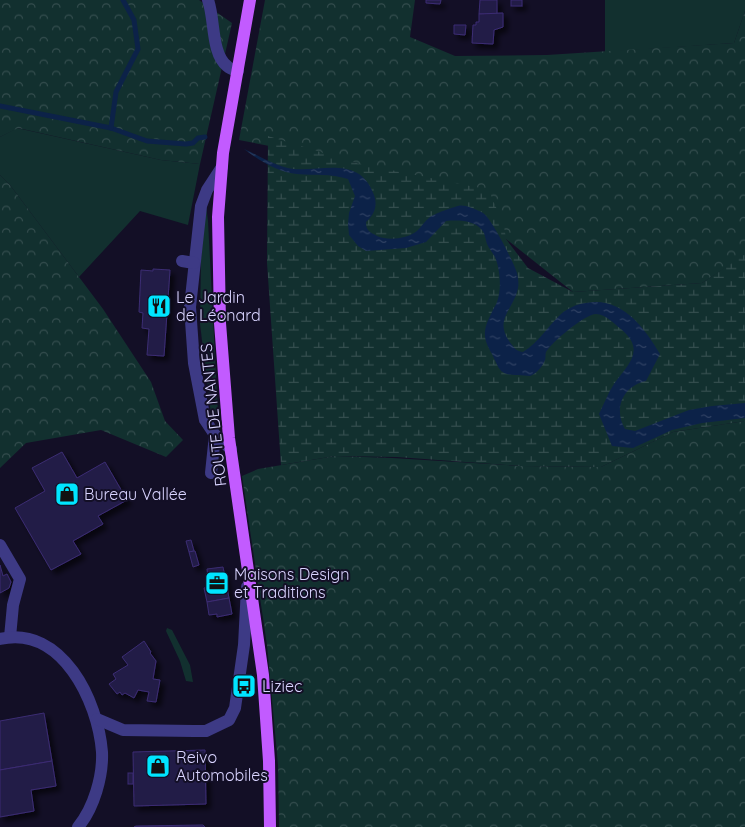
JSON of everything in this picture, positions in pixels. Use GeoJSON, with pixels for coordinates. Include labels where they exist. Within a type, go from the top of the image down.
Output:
{"type":"FeatureCollection","features":[{"type":"Feature","properties":{"kind":"main road","name":"ROUTE DE NANTES"},"geometry":{"type":"LineString","coordinates":[[250,0],[223,153],[218,217],[220,323],[231,449],[263,675],[269,761],[270,827]]}},
{"type":"Feature","properties":{"kind":"street"},"geometry":{"type":"LineString","coordinates":[[208,0],[212,9],[219,57],[227,67],[238,71]]}},
{"type":"Feature","properties":{"kind":"street"},"geometry":{"type":"LineString","coordinates":[[222,167],[207,190],[201,206],[188,262],[194,363],[205,420],[215,435],[231,449]]}},
{"type":"Feature","properties":{"kind":"street"},"geometry":{"type":"LineString","coordinates":[[211,473],[215,435]]}},
{"type":"Feature","properties":{"kind":"street"},"geometry":{"type":"LineString","coordinates":[[0,545],[20,579],[5,638],[38,642],[50,647],[62,657],[72,669],[97,719],[102,753],[99,781],[92,804],[78,827]]}},
{"type":"Feature","properties":{"kind":"street"},"geometry":{"type":"LineString","coordinates":[[97,719],[124,730],[194,731],[206,731],[230,720],[235,708],[244,645],[247,594],[246,552]]}},
{"type":"Feature","properties":{"kind":"green space"},"geometry":{"type":"Polygon","coordinates":[[[0,0],[199,0],[232,23],[200,164],[161,160],[18,128],[0,137],[0,0]]]}},
{"type":"Feature","properties":{"kind":"green space"},"geometry":{"type":"Polygon","coordinates":[[[265,0],[415,0],[410,37],[455,56],[547,55],[734,43],[745,11],[745,255],[702,283],[573,292],[506,239],[356,163],[239,140],[265,0]]]}},
{"type":"Feature","properties":{"kind":"green space"},"geometry":{"type":"Polygon","coordinates":[[[605,0],[745,0],[745,11],[734,43],[605,52],[605,0]]]}},
{"type":"Feature","properties":{"kind":"green space"},"geometry":{"type":"Polygon","coordinates":[[[17,128],[161,160],[200,164],[188,225],[140,211],[79,277],[10,185],[0,175],[0,137],[17,128]]]}},
{"type":"Feature","properties":{"kind":"green space"},"geometry":{"type":"Polygon","coordinates":[[[268,136],[356,163],[480,188],[490,193],[504,226],[506,239],[528,268],[573,292],[702,283],[745,254],[745,421],[673,432],[601,467],[521,466],[397,457],[335,456],[281,465],[267,263],[268,136]]]}},
{"type":"Feature","properties":{"kind":"green space"},"geometry":{"type":"Polygon","coordinates":[[[0,175],[10,185],[103,309],[151,382],[165,421],[183,440],[166,457],[101,430],[26,443],[0,468],[0,175]]]}},
{"type":"Feature","properties":{"kind":"green space"},"geometry":{"type":"Polygon","coordinates":[[[206,205],[218,413],[215,421],[211,414],[200,324],[201,258],[206,205]]]}},
{"type":"Feature","properties":{"kind":"green space"},"geometry":{"type":"Polygon","coordinates":[[[745,421],[745,827],[279,827],[278,765],[267,645],[242,476],[258,469],[335,456],[521,466],[601,467],[673,432],[745,421]]]}},
{"type":"Feature","properties":{"kind":"green space"},"geometry":{"type":"Polygon","coordinates":[[[167,628],[172,630],[190,665],[193,682],[186,681],[180,661],[166,631],[167,628]]]}},
{"type":"Feature","properties":{"kind":"water"},"geometry":{"type":"Polygon","coordinates":[[[244,149],[288,168],[340,168],[351,170],[360,175],[368,183],[376,203],[371,216],[366,222],[367,227],[370,232],[381,238],[397,238],[413,234],[432,216],[458,206],[483,213],[497,232],[517,273],[518,288],[506,314],[504,326],[509,341],[518,351],[523,352],[561,314],[579,304],[599,302],[621,309],[639,324],[660,354],[646,381],[631,388],[622,399],[620,413],[625,429],[635,431],[689,410],[745,403],[745,418],[702,423],[672,430],[633,448],[612,446],[599,414],[612,387],[629,364],[634,351],[629,337],[613,322],[600,314],[591,315],[569,329],[555,342],[546,352],[543,365],[535,374],[528,376],[504,373],[497,364],[485,338],[485,329],[499,297],[500,279],[498,267],[484,233],[477,225],[467,222],[446,221],[426,242],[406,248],[366,251],[358,246],[349,235],[349,213],[355,196],[348,179],[335,176],[297,174],[276,169],[244,149]]]}},
{"type":"Feature","properties":{"kind":"building"},"geometry":{"type":"Polygon","coordinates":[[[426,0],[441,0],[440,4],[426,3],[426,0]]]}},
{"type":"Feature","properties":{"kind":"building"},"geometry":{"type":"Polygon","coordinates":[[[480,0],[497,0],[497,15],[479,14],[480,0]]]}},
{"type":"Feature","properties":{"kind":"building"},"geometry":{"type":"Polygon","coordinates":[[[511,0],[522,0],[522,6],[511,6],[511,0]]]}},
{"type":"Feature","properties":{"kind":"building"},"geometry":{"type":"Polygon","coordinates":[[[503,13],[503,27],[494,30],[493,44],[472,43],[473,25],[479,22],[479,14],[503,13]]]}},
{"type":"Feature","properties":{"kind":"building"},"geometry":{"type":"Polygon","coordinates":[[[454,25],[466,25],[465,35],[454,34],[454,25]]]}},
{"type":"Feature","properties":{"kind":"building"},"geometry":{"type":"Polygon","coordinates":[[[153,269],[170,270],[164,356],[147,355],[149,329],[142,328],[143,313],[139,312],[141,270],[153,271],[153,269]]]}},
{"type":"Feature","properties":{"kind":"building"},"geometry":{"type":"Polygon","coordinates":[[[62,452],[77,478],[105,462],[127,500],[98,516],[103,524],[73,541],[81,554],[51,570],[15,508],[45,491],[32,468],[62,452]]]}},
{"type":"Feature","properties":{"kind":"building"},"geometry":{"type":"Polygon","coordinates":[[[191,540],[194,551],[189,552],[186,541],[191,540]]]}},
{"type":"Feature","properties":{"kind":"building"},"geometry":{"type":"Polygon","coordinates":[[[195,551],[199,565],[193,567],[189,552],[195,551]]]}},
{"type":"Feature","properties":{"kind":"building"},"geometry":{"type":"Polygon","coordinates":[[[0,565],[3,576],[7,574],[11,582],[9,588],[0,593],[0,565]]]}},
{"type":"Feature","properties":{"kind":"building","name":"Maisons Design et Traditions"},"geometry":{"type":"Polygon","coordinates":[[[223,567],[229,598],[207,602],[204,588],[209,587],[207,569],[223,567]]]}},
{"type":"Feature","properties":{"kind":"building"},"geometry":{"type":"Polygon","coordinates":[[[229,598],[232,614],[217,617],[217,614],[209,615],[207,602],[229,598]]]}},
{"type":"Feature","properties":{"kind":"building"},"geometry":{"type":"Polygon","coordinates":[[[144,641],[156,661],[153,679],[160,680],[156,702],[147,701],[149,692],[138,690],[134,698],[125,693],[122,695],[120,692],[117,694],[109,684],[116,679],[113,674],[128,665],[122,657],[144,641]]]}},
{"type":"Feature","properties":{"kind":"building"},"geometry":{"type":"Polygon","coordinates":[[[44,713],[52,761],[0,770],[0,721],[44,713]]]}},
{"type":"Feature","properties":{"kind":"building"},"geometry":{"type":"Polygon","coordinates":[[[205,750],[206,804],[134,806],[133,752],[205,750]]]}},
{"type":"Feature","properties":{"kind":"building"},"geometry":{"type":"Polygon","coordinates":[[[52,761],[56,786],[31,790],[34,811],[0,817],[0,770],[52,761]]]}},
{"type":"Feature","properties":{"kind":"building"},"geometry":{"type":"Polygon","coordinates":[[[128,773],[133,773],[133,784],[128,784],[128,773]]]}},
{"type":"Feature","properties":{"kind":"building"},"geometry":{"type":"Polygon","coordinates":[[[203,825],[205,827],[134,827],[136,826],[203,825]]]}},
{"type":"Feature","properties":{"kind":"waterway"},"geometry":{"type":"LineString","coordinates":[[111,128],[116,92],[138,49],[134,20],[123,0]]}},
{"type":"Feature","properties":{"kind":"waterway"},"geometry":{"type":"LineString","coordinates":[[0,106],[111,128],[147,141],[186,144],[205,137]]}},
{"type":"Feature","properties":{"kind":"place","name":"Le Jardin de Léonard"},"geometry":{"type":"Point","coordinates":[159,306]}},
{"type":"Feature","properties":{"kind":"place","name":"Bureau Vallée"},"geometry":{"type":"Point","coordinates":[67,494]}},
{"type":"Feature","properties":{"kind":"place","name":"Maisons Design et Traditions"},"geometry":{"type":"Point","coordinates":[217,583]}},
{"type":"Feature","properties":{"kind":"place","name":"Liziec"},"geometry":{"type":"Point","coordinates":[244,686]}},
{"type":"Feature","properties":{"kind":"place","name":"Reivo Automobiles"},"geometry":{"type":"Point","coordinates":[158,766]}}]}
